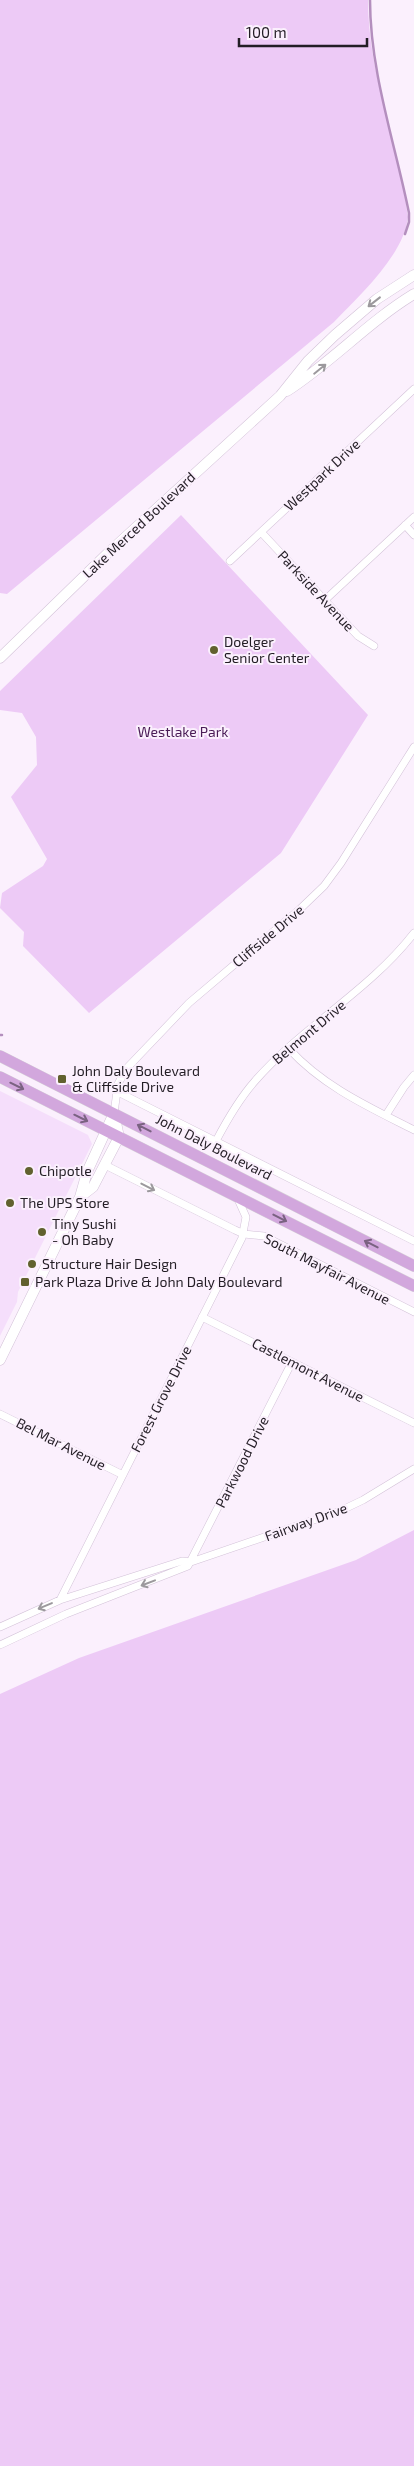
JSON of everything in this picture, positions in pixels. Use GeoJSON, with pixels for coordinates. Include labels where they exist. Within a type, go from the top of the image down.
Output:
{"type":"FeatureCollection","features":[{"type":"Feature","properties":{"kind":"main road","name":"Lake Merced Boulevard"},"geometry":{"type":"LineString","coordinates":[[0,658],[101,559],[280,396],[308,361],[335,335],[370,304],[414,275]]}},
{"type":"Feature","properties":{"kind":"main road","name":"Lake Merced Boulevard"},"geometry":{"type":"LineString","coordinates":[[280,396],[317,372],[381,316],[414,294]]}},
{"type":"Feature","properties":{"kind":"main road","name":"John Daly Boulevard"},"geometry":{"type":"LineString","coordinates":[[0,1056],[414,1266]]}},
{"type":"Feature","properties":{"kind":"main road"},"geometry":{"type":"LineString","coordinates":[[0,1077],[414,1286]]}},
{"type":"Feature","properties":{"kind":"main road"},"geometry":{"type":"LineString","coordinates":[[0,1360],[80,1196],[86,1172],[114,1113]]}},
{"type":"Feature","properties":{"kind":"main road"},"geometry":{"type":"LineString","coordinates":[[80,1196],[93,1187],[119,1137],[114,1113]]}},
{"type":"Feature","properties":{"kind":"street","name":"Westpark Drive"},"geometry":{"type":"LineString","coordinates":[[230,562],[414,389]]}},
{"type":"Feature","properties":{"kind":"street"},"geometry":{"type":"LineString","coordinates":[[325,600],[414,517]]}},
{"type":"Feature","properties":{"kind":"street"},"geometry":{"type":"LineString","coordinates":[[406,525],[414,534]]}},
{"type":"Feature","properties":{"kind":"street","name":"Parkside Avenue"},"geometry":{"type":"LineString","coordinates":[[261,532],[358,636],[374,646]]}},
{"type":"Feature","properties":{"kind":"street","name":"Cliffside Drive"},"geometry":{"type":"LineString","coordinates":[[114,1113],[118,1084],[126,1069],[166,1026],[205,989],[300,909],[324,886],[341,863],[414,747]]}},
{"type":"Feature","properties":{"kind":"street","name":"Belmont Drive"},"geometry":{"type":"LineString","coordinates":[[216,1141],[247,1090],[289,1049],[368,982],[414,933]]}},
{"type":"Feature","properties":{"kind":"street"},"geometry":{"type":"LineString","coordinates":[[289,1049],[310,1070],[334,1088],[414,1130]]}},
{"type":"Feature","properties":{"kind":"street"},"geometry":{"type":"LineString","coordinates":[[386,1115],[414,1075]]}},
{"type":"Feature","properties":{"kind":"street"},"geometry":{"type":"LineString","coordinates":[[116,1092],[414,1241]]}},
{"type":"Feature","properties":{"kind":"street","name":"South Mayfair Avenue"},"geometry":{"type":"LineString","coordinates":[[104,1165],[244,1234],[264,1236],[414,1312]]}},
{"type":"Feature","properties":{"kind":"street"},"geometry":{"type":"LineString","coordinates":[[236,1196],[246,1217],[244,1234]]}},
{"type":"Feature","properties":{"kind":"street","name":"Forest Grove Drive"},"geometry":{"type":"LineString","coordinates":[[60,1600],[244,1234]]}},
{"type":"Feature","properties":{"kind":"street","name":"Castlemont Avenue"},"geometry":{"type":"LineString","coordinates":[[202,1317],[414,1423]]}},
{"type":"Feature","properties":{"kind":"street","name":"Parkwood Drive"},"geometry":{"type":"LineString","coordinates":[[191,1562],[292,1362]]}},
{"type":"Feature","properties":{"kind":"street","name":"Bel Mar Avenue"},"geometry":{"type":"LineString","coordinates":[[0,1414],[123,1475]]}},
{"type":"Feature","properties":{"kind":"street","name":"Fairway Drive"},"geometry":{"type":"LineString","coordinates":[[0,1628],[60,1600],[182,1561],[191,1562],[352,1506],[414,1469]]}},
{"type":"Feature","properties":{"kind":"street","name":"Fairway Drive"},"geometry":{"type":"LineString","coordinates":[[0,1645],[66,1614],[184,1569],[191,1562]]}},
{"type":"Feature","properties":{"kind":"shaded area"},"geometry":{"type":"Polygon","coordinates":[[[0,1091],[88,1135],[92,1144],[18,1292],[17,1302],[0,1336],[0,1091]]]}},
{"type":"Feature","properties":{"kind":"green space"},"geometry":{"type":"Polygon","coordinates":[[[0,0],[368,0],[369,28],[373,55],[404,190],[408,217],[405,231],[389,260],[379,274],[334,322],[7,594],[0,593],[0,0]]]}},
{"type":"Feature","properties":{"kind":"green space","name":"Westlake Park"},"geometry":{"type":"Polygon","coordinates":[[[181,515],[368,715],[281,853],[89,1013],[23,946],[24,932],[0,908],[2,893],[43,866],[47,859],[11,797],[37,765],[36,737],[22,713],[0,710],[0,691],[181,515]]]}},
{"type":"Feature","properties":{"kind":"green space"},"geometry":{"type":"Polygon","coordinates":[[[414,1530],[414,2466],[0,2466],[0,1694],[79,1658],[356,1560],[414,1530]]]}},
{"type":"Feature","properties":{"kind":"waterway"},"geometry":{"type":"LineString","coordinates":[[370,0],[374,54],[384,107],[409,213],[409,222],[405,234]]}},
{"type":"Feature","properties":{"kind":"place","name":"Doelger Senior Center"},"geometry":{"type":"Point","coordinates":[214,650]}},
{"type":"Feature","properties":{"kind":"place","name":"John Daly Boulevard & Cliffside Drive"},"geometry":{"type":"Point","coordinates":[62,1079]}},
{"type":"Feature","properties":{"kind":"place","name":"Chipotle"},"geometry":{"type":"Point","coordinates":[29,1171]}},
{"type":"Feature","properties":{"kind":"place","name":"The UPS Store"},"geometry":{"type":"Point","coordinates":[10,1203]}},
{"type":"Feature","properties":{"kind":"place","name":"Tiny Sushi - Oh Baby"},"geometry":{"type":"Point","coordinates":[42,1232]}},
{"type":"Feature","properties":{"kind":"place","name":"Structure Hair Design"},"geometry":{"type":"Point","coordinates":[32,1264]}},
{"type":"Feature","properties":{"kind":"place","name":"Park Plaza Drive & John Daly Boulevard"},"geometry":{"type":"Point","coordinates":[25,1282]}}]}
